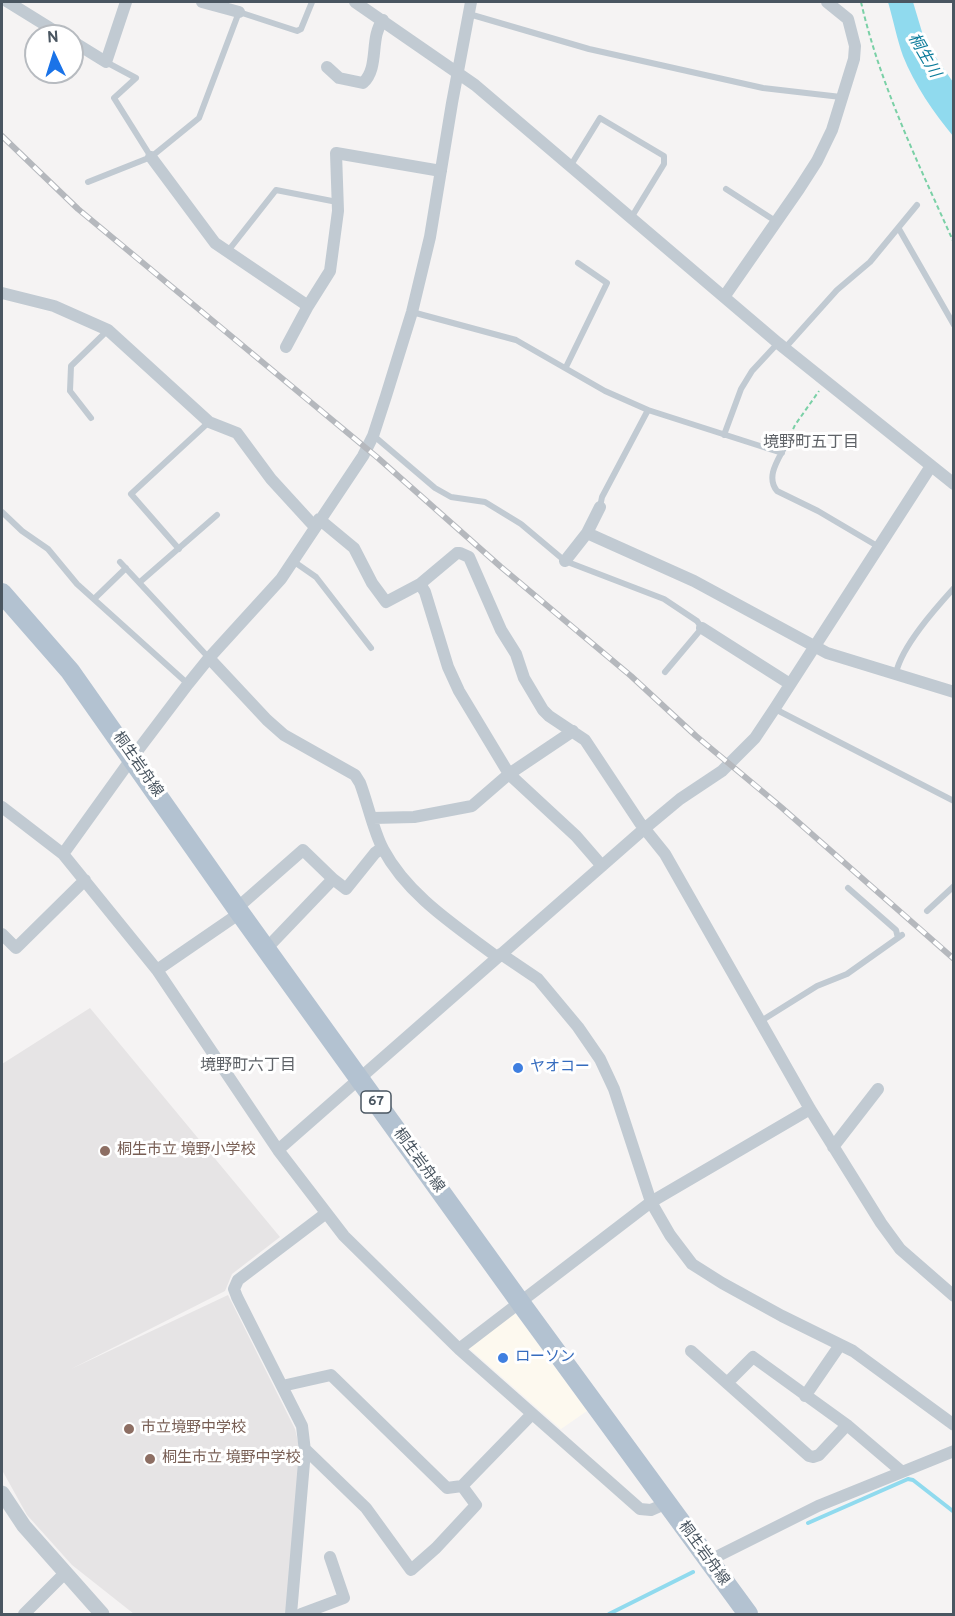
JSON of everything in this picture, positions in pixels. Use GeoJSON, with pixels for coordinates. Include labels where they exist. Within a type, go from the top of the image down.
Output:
{"type":"FeatureCollection","features":[{"type":"Feature","properties":{"kind":"main road","name":"桐生岩舟線"},"geometry":{"type":"LineString","coordinates":[[2,593],[70,671],[238,910],[519,1301],[748,1614]]}},
{"type":"Feature","properties":{"kind":"street"},"geometry":{"type":"LineString","coordinates":[[8,2],[44,24]]}},
{"type":"Feature","properties":{"kind":"street"},"geometry":{"type":"LineString","coordinates":[[84,48],[106,62],[126,2]]}},
{"type":"Feature","properties":{"kind":"street"},"geometry":{"type":"LineString","coordinates":[[202,2],[239,12]]}},
{"type":"Feature","properties":{"kind":"street"},"geometry":{"type":"LineString","coordinates":[[355,2],[475,85],[781,346],[954,484]]}},
{"type":"Feature","properties":{"kind":"street"},"geometry":{"type":"LineString","coordinates":[[724,297],[817,161],[832,130],[854,59],[855,46],[848,19],[827,2]]}},
{"type":"Feature","properties":{"kind":"street"},"geometry":{"type":"LineString","coordinates":[[63,854],[188,684],[281,579],[363,456],[373,436],[412,312],[430,237],[470,8]]}},
{"type":"Feature","properties":{"kind":"street"},"geometry":{"type":"LineString","coordinates":[[327,68],[339,78],[363,83],[371,72],[378,29],[383,21]]}},
{"type":"Feature","properties":{"kind":"street"},"geometry":{"type":"LineString","coordinates":[[286,347],[330,271],[338,202],[336,153],[441,171]]}},
{"type":"Feature","properties":{"kind":"street"},"geometry":{"type":"LineString","coordinates":[[151,157],[215,243],[308,306]]}},
{"type":"Feature","properties":{"kind":"street"},"geometry":{"type":"LineString","coordinates":[[2,293],[54,306],[108,330],[209,422],[237,433],[271,479],[317,523],[354,548],[372,583],[386,602],[420,584],[457,553],[469,557],[501,630],[516,654],[524,678],[543,710],[573,730],[596,753],[644,829],[665,854],[810,1109],[900,1249],[954,1296]]}},
{"type":"Feature","properties":{"kind":"street"},"geometry":{"type":"LineString","coordinates":[[278,1150],[644,829],[680,799],[722,771],[755,738],[931,466]]}},
{"type":"Feature","properties":{"kind":"street"},"geometry":{"type":"LineString","coordinates":[[565,561],[586,533],[600,507]]}},
{"type":"Feature","properties":{"kind":"street"},"geometry":{"type":"LineString","coordinates":[[586,533],[694,581],[800,636],[814,647],[827,653],[954,692]]}},
{"type":"Feature","properties":{"kind":"street"},"geometry":{"type":"LineString","coordinates":[[420,584],[425,592],[448,667],[459,691],[509,774],[576,836],[602,866]]}},
{"type":"Feature","properties":{"kind":"street"},"geometry":{"type":"LineString","coordinates":[[702,628],[790,684]]}},
{"type":"Feature","properties":{"kind":"street"},"geometry":{"type":"LineString","coordinates":[[209,658],[284,735],[355,775],[373,818],[382,848],[404,879],[429,905],[499,956],[538,979],[578,1027],[600,1059],[614,1089],[651,1202],[670,1235],[692,1264],[722,1283],[853,1351],[954,1425]]}},
{"type":"Feature","properties":{"kind":"street"},"geometry":{"type":"LineString","coordinates":[[373,818],[414,817],[472,806],[509,774],[573,730]]}},
{"type":"Feature","properties":{"kind":"street"},"geometry":{"type":"LineString","coordinates":[[2,807],[63,854],[157,970],[278,1150],[344,1236],[459,1349],[640,1509],[651,1510],[667,1503]]}},
{"type":"Feature","properties":{"kind":"street"},"geometry":{"type":"LineString","coordinates":[[157,970],[238,910],[303,850],[346,889],[382,848]]}},
{"type":"Feature","properties":{"kind":"street"},"geometry":{"type":"LineString","coordinates":[[266,949],[333,879]]}},
{"type":"Feature","properties":{"kind":"street"},"geometry":{"type":"LineString","coordinates":[[2,934],[16,948],[85,880]]}},
{"type":"Feature","properties":{"kind":"street"},"geometry":{"type":"LineString","coordinates":[[833,1147],[878,1089]]}},
{"type":"Feature","properties":{"kind":"street"},"geometry":{"type":"LineString","coordinates":[[459,1349],[651,1202],[810,1109]]}},
{"type":"Feature","properties":{"kind":"street"},"geometry":{"type":"LineString","coordinates":[[291,1614],[305,1449],[302,1426],[234,1289],[237,1280],[325,1214]]}},
{"type":"Feature","properties":{"kind":"street"},"geometry":{"type":"LineString","coordinates":[[805,1396],[840,1345]]}},
{"type":"Feature","properties":{"kind":"street"},"geometry":{"type":"LineString","coordinates":[[691,1351],[809,1456],[819,1455],[847,1425]]}},
{"type":"Feature","properties":{"kind":"street"},"geometry":{"type":"LineString","coordinates":[[727,1383],[753,1357],[847,1425],[901,1471]]}},
{"type":"Feature","properties":{"kind":"street"},"geometry":{"type":"LineString","coordinates":[[282,1386],[331,1375],[447,1488],[462,1486],[532,1414]]}},
{"type":"Feature","properties":{"kind":"street"},"geometry":{"type":"LineString","coordinates":[[305,1449],[366,1508],[411,1570],[436,1548],[476,1505],[462,1486]]}},
{"type":"Feature","properties":{"kind":"street"},"geometry":{"type":"LineString","coordinates":[[708,1561],[818,1506],[954,1451]]}},
{"type":"Feature","properties":{"kind":"street"},"geometry":{"type":"LineString","coordinates":[[2,1493],[24,1526],[102,1614]]}},
{"type":"Feature","properties":{"kind":"street"},"geometry":{"type":"LineString","coordinates":[[301,1614],[344,1598],[330,1557]]}},
{"type":"Feature","properties":{"kind":"street"},"geometry":{"type":"LineString","coordinates":[[24,1614],[65,1573]]}},
{"type":"Feature","properties":{"kind":"lane"},"geometry":{"type":"LineString","coordinates":[[88,182],[151,157],[199,118],[239,12],[297,31],[301,29],[312,2]]}},
{"type":"Feature","properties":{"kind":"lane"},"geometry":{"type":"LineString","coordinates":[[470,8],[589,49],[763,88],[841,97]]}},
{"type":"Feature","properties":{"kind":"lane"},"geometry":{"type":"LineString","coordinates":[[106,62],[136,78],[114,98],[151,157]]}},
{"type":"Feature","properties":{"kind":"lane"},"geometry":{"type":"LineString","coordinates":[[571,165],[600,118],[664,156],[664,164],[631,218]]}},
{"type":"Feature","properties":{"kind":"lane"},"geometry":{"type":"LineString","coordinates":[[726,189],[777,222]]}},
{"type":"Feature","properties":{"kind":"lane"},"geometry":{"type":"LineString","coordinates":[[228,251],[276,190],[338,202]]}},
{"type":"Feature","properties":{"kind":"lane"},"geometry":{"type":"LineString","coordinates":[[724,435],[741,389],[752,371],[781,346],[837,290],[870,262],[917,205]]}},
{"type":"Feature","properties":{"kind":"lane"},"geometry":{"type":"LineString","coordinates":[[899,229],[954,325]]}},
{"type":"Feature","properties":{"kind":"lane"},"geometry":{"type":"LineString","coordinates":[[566,367],[607,283],[578,263]]}},
{"type":"Feature","properties":{"kind":"lane"},"geometry":{"type":"LineString","coordinates":[[412,312],[516,340],[605,391],[648,410],[782,453]]}},
{"type":"Feature","properties":{"kind":"lane"},"geometry":{"type":"LineString","coordinates":[[91,418],[70,391],[71,366],[108,330]]}},
{"type":"Feature","properties":{"kind":"lane"},"geometry":{"type":"LineString","coordinates":[[600,507],[602,497],[648,410]]}},
{"type":"Feature","properties":{"kind":"lane"},"geometry":{"type":"LineString","coordinates":[[179,549],[131,494],[209,422]]}},
{"type":"Feature","properties":{"kind":"lane"},"geometry":{"type":"LineString","coordinates":[[373,436],[435,488],[451,497],[485,502],[521,524],[565,561],[664,599],[688,614],[702,628],[665,672]]}},
{"type":"Feature","properties":{"kind":"lane"},"geometry":{"type":"LineString","coordinates":[[786,444],[771,477],[777,491],[818,511],[879,547]]}},
{"type":"Feature","properties":{"kind":"lane"},"geometry":{"type":"LineString","coordinates":[[2,512],[22,531],[48,549],[77,584],[188,684]]}},
{"type":"Feature","properties":{"kind":"lane"},"geometry":{"type":"LineString","coordinates":[[140,582],[217,515]]}},
{"type":"Feature","properties":{"kind":"lane"},"geometry":{"type":"LineString","coordinates":[[292,561],[316,577],[371,648]]}},
{"type":"Feature","properties":{"kind":"lane"},"geometry":{"type":"LineString","coordinates":[[120,562],[209,658]]}},
{"type":"Feature","properties":{"kind":"lane"},"geometry":{"type":"LineString","coordinates":[[94,598],[126,568]]}},
{"type":"Feature","properties":{"kind":"lane"},"geometry":{"type":"LineString","coordinates":[[896,673],[898,663],[928,618],[954,588]]}},
{"type":"Feature","properties":{"kind":"lane"},"geometry":{"type":"LineString","coordinates":[[775,708],[815,731],[954,801]]}},
{"type":"Feature","properties":{"kind":"lane"},"geometry":{"type":"LineString","coordinates":[[927,910],[954,886]]}},
{"type":"Feature","properties":{"kind":"lane"},"geometry":{"type":"LineString","coordinates":[[761,1021],[817,986],[848,974],[900,936],[848,888]]}},
{"type":"Feature","properties":{"kind":"path"},"geometry":{"type":"LineString","coordinates":[[861,2],[868,33],[895,107],[954,243]]}},
{"type":"Feature","properties":{"kind":"path"},"geometry":{"type":"LineString","coordinates":[[786,444],[795,425],[826,381]]}},
{"type":"Feature","properties":{"kind":"shaded area"},"geometry":{"type":"Polygon","coordinates":[[[90,1008],[280,1237],[232,1274],[225,1291],[71,1369],[228,1295],[295,1429],[300,1449],[286,1614],[134,1614],[72,1565],[27,1515],[2,1470],[2,1064],[90,1008]]]}},
{"type":"Feature","properties":{"kind":"shaded area"},"geometry":{"type":"Polygon","coordinates":[[[516,1314],[587,1411],[561,1429],[470,1349],[469,1345],[511,1315],[516,1314]]]}},
{"type":"Feature","properties":{"kind":"water","name":"桐生川"},"geometry":{"type":"Polygon","coordinates":[[[888,2],[913,2],[925,42],[953,82],[953,136],[925,98],[908,67],[888,2]]]}},
{"type":"Feature","properties":{"kind":"waterway"},"geometry":{"type":"LineString","coordinates":[[808,1523],[908,1479],[913,1480],[954,1512]]}},
{"type":"Feature","properties":{"kind":"waterway"},"geometry":{"type":"LineString","coordinates":[[609,1614],[693,1572]]}},
{"type":"Feature","properties":{"kind":"railway"},"geometry":{"type":"LineString","coordinates":[[2,136],[78,209],[378,458],[954,959]]}},
{"type":"Feature","properties":{"kind":"place","name":"ヤオコー"},"geometry":{"type":"Point","coordinates":[518,1068]}},
{"type":"Feature","properties":{"kind":"place","name":"桐生市立 境野小学校"},"geometry":{"type":"Point","coordinates":[105,1151]}},
{"type":"Feature","properties":{"kind":"place","name":"ローソン"},"geometry":{"type":"Point","coordinates":[503,1358]}},
{"type":"Feature","properties":{"kind":"place","name":"市立境野中学校"},"geometry":{"type":"Point","coordinates":[129,1429]}},
{"type":"Feature","properties":{"kind":"place","name":"桐生市立 境野中学校"},"geometry":{"type":"Point","coordinates":[150,1459]}},
{"type":"Feature","properties":{"kind":"district","name":"境野町五丁目"},"geometry":{"type":"Point","coordinates":[811,444]}},
{"type":"Feature","properties":{"kind":"district","name":"境野町六丁目"},"geometry":{"type":"Point","coordinates":[248,1067]}}]}
